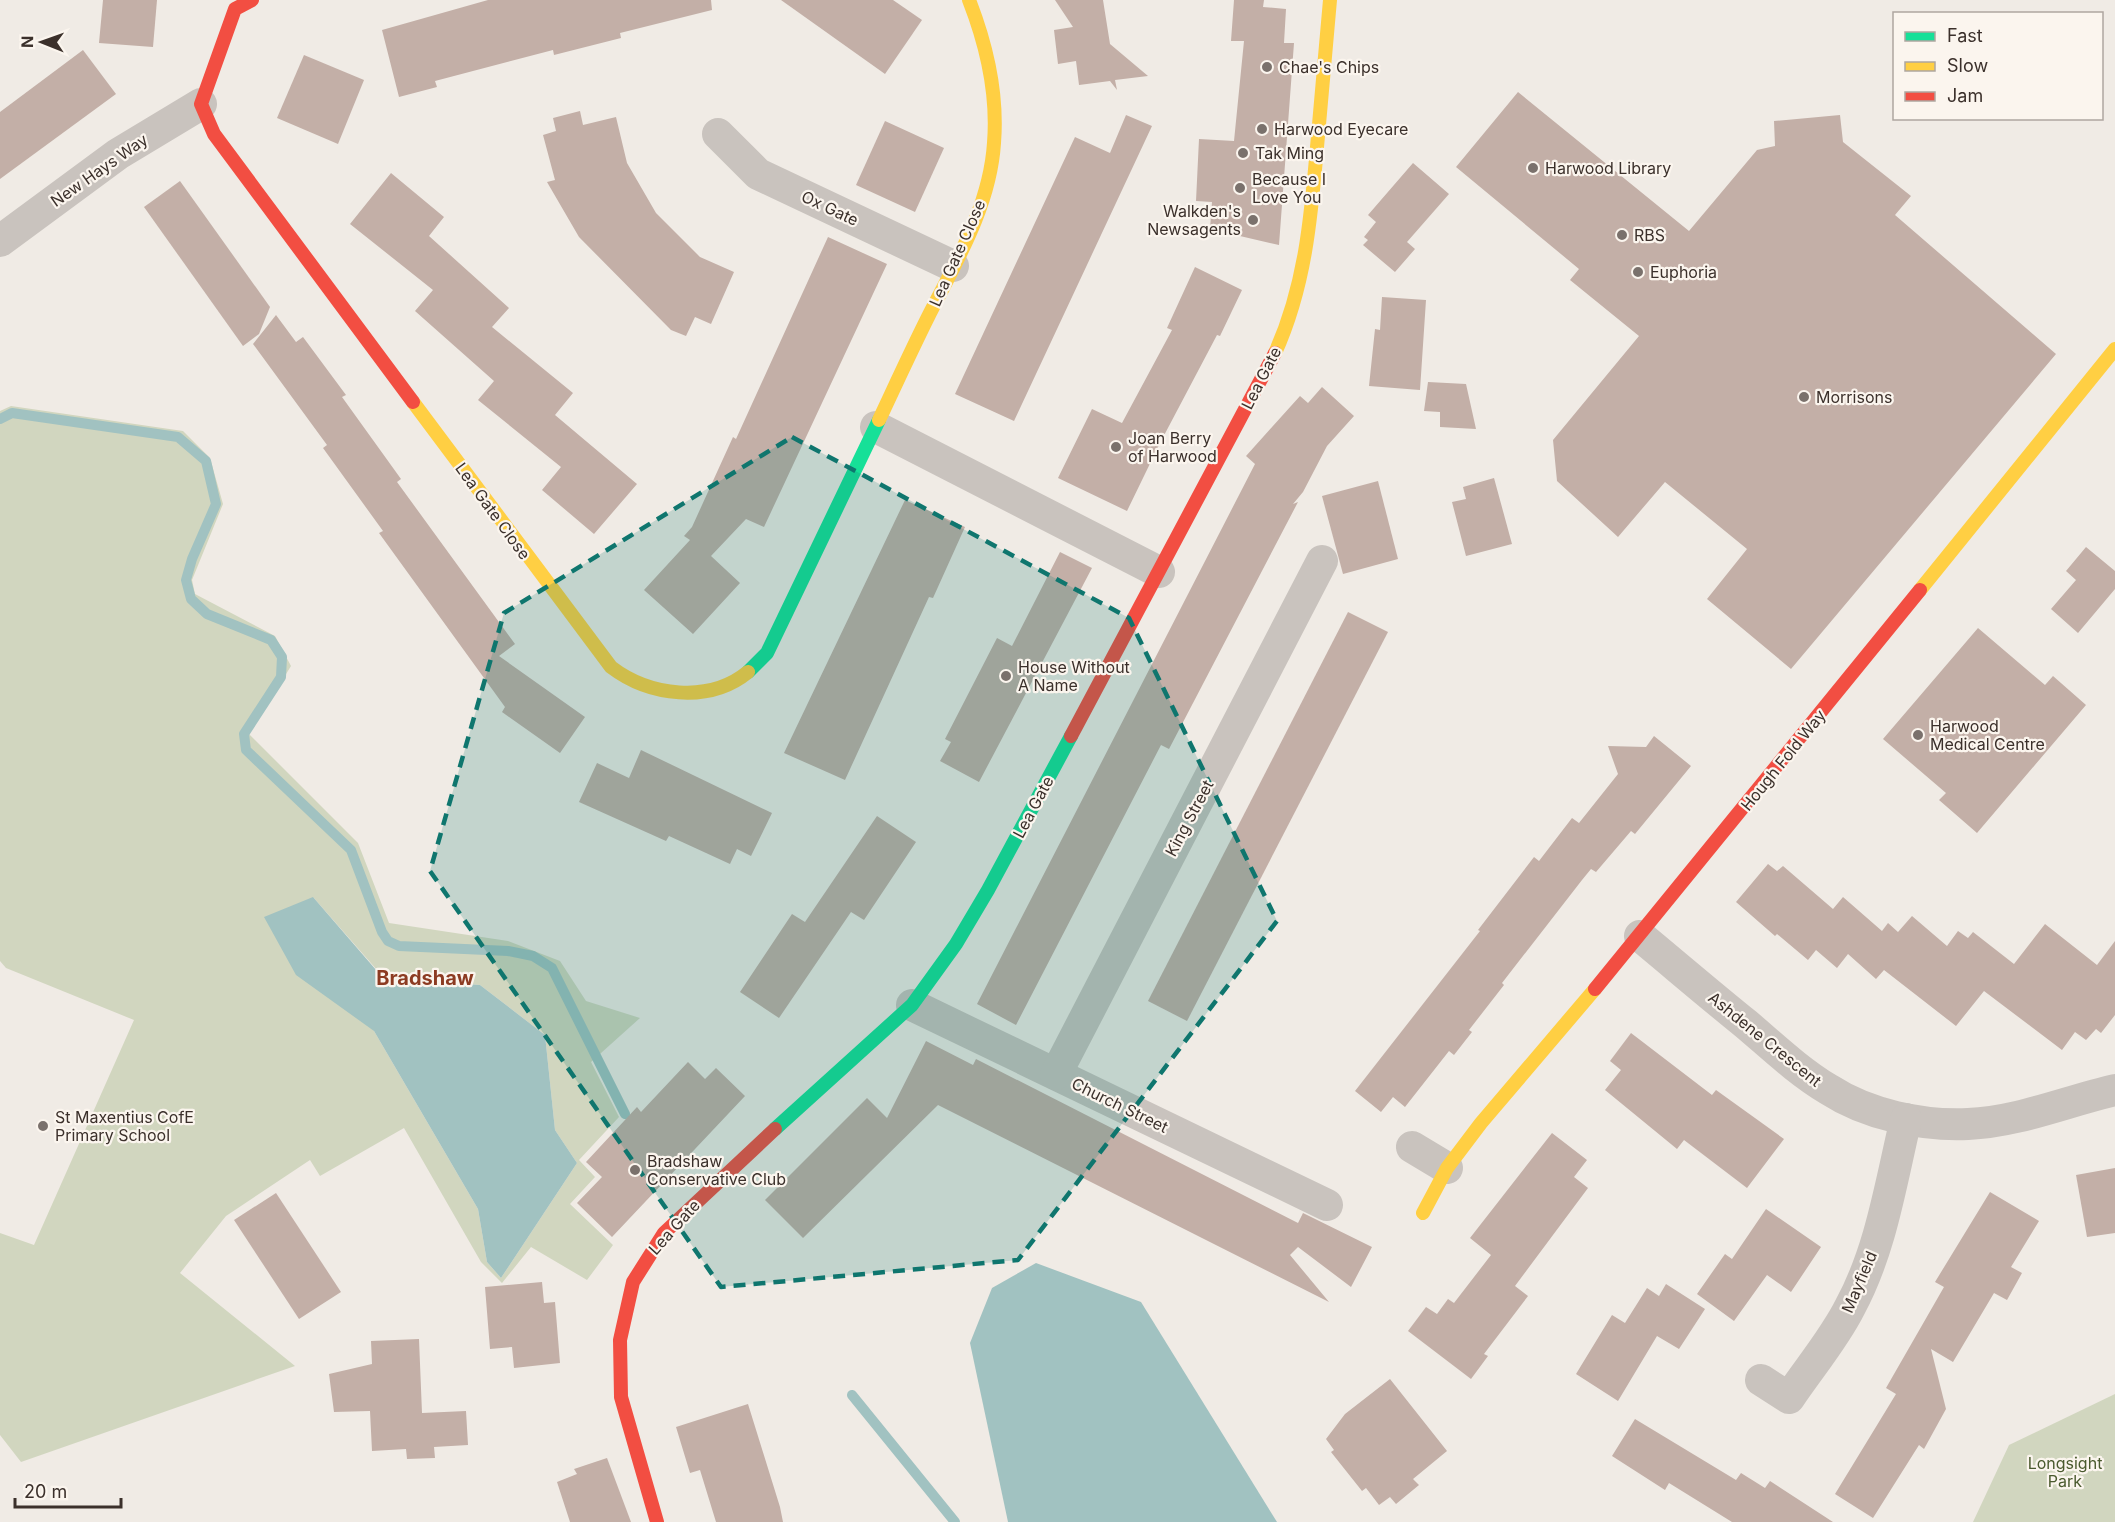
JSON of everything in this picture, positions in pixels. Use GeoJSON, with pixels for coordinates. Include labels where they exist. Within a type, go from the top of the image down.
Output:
{"type":"FeatureCollection","features":[{"type":"Feature","properties":{"kind":"street","name":"Lea Gate Close"},"geometry":{"type":"LineString","coordinates":[[201,104],[214,134],[613,670],[646,687],[681,694],[714,691],[742,676],[767,652],[953,266],[982,198],[994,147],[996,92],[986,42],[969,0]]}},
{"type":"Feature","properties":{"kind":"street","name":"Lea Gate"},"geometry":{"type":"LineString","coordinates":[[657,1522],[621,1397],[620,1340],[633,1282],[664,1233],[912,1005],[956,944],[988,890],[1264,377],[1287,326],[1302,274],[1311,214],[1330,0]]}},
{"type":"Feature","properties":{"kind":"street"},"geometry":{"type":"LineString","coordinates":[[201,104],[240,3]]}},
{"type":"Feature","properties":{"kind":"street","name":"New Hays Way"},"geometry":{"type":"LineString","coordinates":[[0,241],[118,154],[201,104]]}},
{"type":"Feature","properties":{"kind":"street","name":"Ox Gate"},"geometry":{"type":"LineString","coordinates":[[718,134],[758,174],[953,266]]}},
{"type":"Feature","properties":{"kind":"street","name":"Hough Fold Way"},"geometry":{"type":"LineString","coordinates":[[1423,1213],[1447,1168],[1640,936],[2115,349]]}},
{"type":"Feature","properties":{"kind":"street"},"geometry":{"type":"LineString","coordinates":[[876,427],[1159,572]]}},
{"type":"Feature","properties":{"kind":"street","name":"King Street"},"geometry":{"type":"LineString","coordinates":[[1056,1074],[1322,561]]}},
{"type":"Feature","properties":{"kind":"street","name":"Ashdene Crescent"},"geometry":{"type":"LineString","coordinates":[[1640,936],[1800,1070],[1830,1091],[1864,1106],[1906,1119],[1935,1124],[1970,1124],[2008,1118],[2115,1090]]}},
{"type":"Feature","properties":{"kind":"street","name":"Church Street"},"geometry":{"type":"LineString","coordinates":[[912,1005],[1327,1205]]}},
{"type":"Feature","properties":{"kind":"street","name":"Mayfield"},"geometry":{"type":"LineString","coordinates":[[1761,1380],[1789,1398],[1850,1309],[1866,1273],[1883,1216],[1906,1119]]}},
{"type":"Feature","properties":{"kind":"street"},"geometry":{"type":"LineString","coordinates":[[1412,1147],[1447,1168]]}},
{"type":"Feature","properties":{"kind":"highlighted area"},"geometry":{"type":"Polygon","coordinates":[[[792,437],[1129,618],[1277,921],[1018,1260],[721,1287],[430,871],[504,613],[792,437]]]}},
{"type":"Feature","properties":{"kind":"green space"},"geometry":{"type":"Polygon","coordinates":[[[11,406],[183,431],[210,458],[223,504],[192,580],[195,594],[275,636],[291,666],[249,734],[358,843],[389,923],[508,941],[560,961],[586,1001],[640,1018],[591,1062],[619,1117],[579,1160],[595,1177],[570,1204],[613,1245],[587,1280],[531,1247],[502,1283],[481,1262],[404,1128],[320,1176],[310,1160],[226,1216],[180,1273],[295,1366],[21,1462],[0,1435],[0,1233],[34,1245],[134,1020],[6,968],[0,961],[0,411],[11,406]],[[313,897],[374,1031],[478,1209],[487,1262],[501,1278],[577,1163],[555,1130],[545,1035],[480,985],[384,978],[313,897]]]}},
{"type":"Feature","properties":{"kind":"green space","name":"Longsight Park"},"geometry":{"type":"Polygon","coordinates":[[[2115,1394],[2115,1522],[1973,1522],[2009,1445],[2115,1394]]]}},
{"type":"Feature","properties":{"kind":"water"},"geometry":{"type":"Polygon","coordinates":[[[313,897],[383,978],[480,985],[545,1035],[555,1130],[577,1163],[501,1278],[487,1262],[478,1209],[374,1031],[296,975],[264,917],[313,897]]]}},
{"type":"Feature","properties":{"kind":"water"},"geometry":{"type":"Polygon","coordinates":[[[1036,1263],[1141,1302],[1277,1522],[1008,1522],[970,1343],[992,1288],[1036,1263]]]}},
{"type":"Feature","properties":{"kind":"building"},"geometry":{"type":"Polygon","coordinates":[[[103,0],[157,0],[153,47],[99,43],[103,0]]]}},
{"type":"Feature","properties":{"kind":"building"},"geometry":{"type":"Polygon","coordinates":[[[488,0],[711,0],[712,10],[620,33],[621,38],[554,55],[553,50],[435,81],[437,87],[399,97],[382,30],[488,0]]]}},
{"type":"Feature","properties":{"kind":"building"},"geometry":{"type":"Polygon","coordinates":[[[781,0],[893,0],[922,20],[885,74],[781,0]]]}},
{"type":"Feature","properties":{"kind":"building"},"geometry":{"type":"Polygon","coordinates":[[[1055,0],[1103,0],[1110,44],[1148,76],[1115,80],[1117,90],[1110,81],[1079,85],[1076,61],[1058,64],[1054,30],[1073,27],[1055,0]]]}},
{"type":"Feature","properties":{"kind":"building"},"geometry":{"type":"Polygon","coordinates":[[[1234,0],[1264,0],[1263,7],[1286,9],[1284,43],[1294,43],[1279,245],[1210,229],[1212,202],[1196,201],[1199,139],[1234,141],[1244,41],[1231,41],[1234,0]]]}},
{"type":"Feature","properties":{"kind":"building"},"geometry":{"type":"Polygon","coordinates":[[[83,50],[116,94],[0,179],[0,112],[83,50]]]}},
{"type":"Feature","properties":{"kind":"building"},"geometry":{"type":"Polygon","coordinates":[[[304,55],[364,80],[338,144],[277,118],[304,55]]]}},
{"type":"Feature","properties":{"kind":"building","name":"Morrisons"},"geometry":{"type":"Polygon","coordinates":[[[1518,92],[1689,231],[1757,150],[1775,146],[1774,121],[1840,115],[1843,142],[1911,196],[1895,215],[2056,354],[1791,669],[1707,599],[1747,549],[1665,482],[1618,537],[1557,481],[1553,440],[1639,336],[1570,280],[1579,269],[1456,167],[1518,92]]]}},
{"type":"Feature","properties":{"kind":"building"},"geometry":{"type":"Polygon","coordinates":[[[580,111],[583,125],[616,117],[627,163],[656,213],[700,257],[734,272],[711,324],[695,317],[686,336],[671,330],[579,237],[547,182],[555,180],[543,135],[556,131],[553,118],[580,111]]]}},
{"type":"Feature","properties":{"kind":"building"},"geometry":{"type":"Polygon","coordinates":[[[1126,115],[1152,126],[1014,421],[955,394],[1075,137],[1110,153],[1126,115]]]}},
{"type":"Feature","properties":{"kind":"building"},"geometry":{"type":"Polygon","coordinates":[[[885,121],[944,148],[915,212],[856,185],[885,121]]]}},
{"type":"Feature","properties":{"kind":"building"},"geometry":{"type":"Polygon","coordinates":[[[1413,163],[1449,194],[1407,242],[1415,249],[1395,272],[1363,245],[1368,240],[1364,237],[1376,222],[1368,215],[1413,163]]]}},
{"type":"Feature","properties":{"kind":"building"},"geometry":{"type":"Polygon","coordinates":[[[391,173],[444,217],[429,236],[509,308],[492,327],[573,393],[555,415],[637,484],[594,534],[542,490],[561,467],[478,400],[494,381],[415,311],[433,290],[350,224],[391,173]]]}},
{"type":"Feature","properties":{"kind":"building"},"geometry":{"type":"Polygon","coordinates":[[[180,181],[270,307],[259,334],[243,346],[144,207],[180,181]]]}},
{"type":"Feature","properties":{"kind":"building"},"geometry":{"type":"Polygon","coordinates":[[[828,237],[887,264],[764,527],[746,519],[711,556],[740,583],[693,634],[644,590],[690,540],[684,536],[692,527],[733,437],[736,439],[828,237]]]}},
{"type":"Feature","properties":{"kind":"building"},"geometry":{"type":"Polygon","coordinates":[[[1195,267],[1242,290],[1220,336],[1217,335],[1160,443],[1127,511],[1058,478],[1092,409],[1122,423],[1172,330],[1167,328],[1195,267]]]}},
{"type":"Feature","properties":{"kind":"building"},"geometry":{"type":"Polygon","coordinates":[[[1382,297],[1426,300],[1420,390],[1369,386],[1375,329],[1380,330],[1382,297]]]}},
{"type":"Feature","properties":{"kind":"building"},"geometry":{"type":"Polygon","coordinates":[[[276,315],[296,342],[303,337],[346,395],[342,397],[401,479],[397,482],[515,644],[499,656],[585,717],[560,753],[502,712],[505,707],[379,533],[383,531],[323,448],[327,445],[253,344],[276,315]]]}},
{"type":"Feature","properties":{"kind":"building"},"geometry":{"type":"Polygon","coordinates":[[[1428,382],[1466,384],[1476,429],[1440,427],[1440,412],[1424,411],[1428,382]]]}},
{"type":"Feature","properties":{"kind":"building"},"geometry":{"type":"Polygon","coordinates":[[[1322,387],[1354,416],[1327,446],[1303,492],[1293,504],[1298,502],[1169,749],[1161,745],[1016,1025],[977,1004],[1255,464],[1246,456],[1300,396],[1308,403],[1322,387]]]}},
{"type":"Feature","properties":{"kind":"building"},"geometry":{"type":"Polygon","coordinates":[[[1494,478],[1512,544],[1466,556],[1452,502],[1466,499],[1463,487],[1494,478]]]}},
{"type":"Feature","properties":{"kind":"building"},"geometry":{"type":"Polygon","coordinates":[[[1378,481],[1398,559],[1343,574],[1322,496],[1378,481]]]}},
{"type":"Feature","properties":{"kind":"building"},"geometry":{"type":"Polygon","coordinates":[[[905,500],[965,527],[933,598],[929,597],[845,780],[784,753],[905,500]]]}},
{"type":"Feature","properties":{"kind":"building"},"geometry":{"type":"Polygon","coordinates":[[[2086,547],[2115,571],[2115,589],[2078,633],[2051,609],[2076,580],[2066,571],[2086,547]]]}},
{"type":"Feature","properties":{"kind":"building"},"geometry":{"type":"Polygon","coordinates":[[[1060,552],[1092,568],[979,782],[940,761],[951,742],[945,739],[997,638],[1012,646],[1060,552]]]}},
{"type":"Feature","properties":{"kind":"building"},"geometry":{"type":"Polygon","coordinates":[[[1348,612],[1388,632],[1187,1021],[1148,1001],[1348,612]]]}},
{"type":"Feature","properties":{"kind":"building","name":"Harwood Medical Centre"},"geometry":{"type":"Polygon","coordinates":[[[1978,628],[2045,685],[2053,676],[2086,705],[1977,833],[1939,800],[1946,793],[1883,739],[1978,628]]]}},
{"type":"Feature","properties":{"kind":"building"},"geometry":{"type":"Polygon","coordinates":[[[1654,736],[1691,766],[1635,834],[1631,831],[1596,872],[1591,869],[1502,983],[1504,985],[1469,1030],[1472,1032],[1454,1055],[1449,1051],[1405,1107],[1393,1097],[1381,1112],[1355,1091],[1480,931],[1478,930],[1534,857],[1539,861],[1572,818],[1579,823],[1618,774],[1608,746],[1646,747],[1654,736]]]}},
{"type":"Feature","properties":{"kind":"building"},"geometry":{"type":"Polygon","coordinates":[[[641,750],[772,813],[751,856],[737,849],[730,864],[669,836],[666,841],[579,802],[597,763],[629,778],[641,750]]]}},
{"type":"Feature","properties":{"kind":"building"},"geometry":{"type":"Polygon","coordinates":[[[877,816],[916,842],[864,920],[851,912],[779,1018],[740,992],[792,914],[805,922],[877,816]]]}},
{"type":"Feature","properties":{"kind":"building"},"geometry":{"type":"Polygon","coordinates":[[[1768,864],[1777,871],[1783,866],[1833,909],[1843,897],[1882,931],[1888,923],[1898,932],[1912,916],[1947,946],[1958,931],[1968,938],[1973,932],[2014,964],[2045,924],[2097,965],[2115,941],[2115,1015],[2101,1033],[2096,1029],[2086,1040],[2075,1032],[2062,1050],[1984,991],[1956,1026],[1884,970],[1876,979],[1848,954],[1837,968],[1816,950],[1808,960],[1777,934],[1775,936],[1736,902],[1768,864]]]}},
{"type":"Feature","properties":{"kind":"building"},"geometry":{"type":"Polygon","coordinates":[[[1631,1033],[1712,1095],[1716,1090],[1784,1139],[1747,1188],[1684,1140],[1677,1149],[1605,1090],[1621,1070],[1610,1061],[1631,1033]]]}},
{"type":"Feature","properties":{"kind":"building"},"geometry":{"type":"Polygon","coordinates":[[[926,1041],[973,1065],[976,1059],[1298,1223],[1303,1213],[1372,1247],[1351,1287],[1298,1247],[1290,1255],[1329,1302],[938,1105],[803,1238],[765,1200],[867,1098],[887,1118],[926,1041]]]}},
{"type":"Feature","properties":{"kind":"building","name":"Bradshaw Conservative Club"},"geometry":{"type":"Polygon","coordinates":[[[688,1062],[705,1079],[716,1068],[745,1096],[612,1237],[577,1203],[602,1177],[586,1162],[637,1107],[641,1112],[688,1062]]]}},
{"type":"Feature","properties":{"kind":"building"},"geometry":{"type":"Polygon","coordinates":[[[1552,1133],[1587,1160],[1574,1177],[1588,1188],[1515,1286],[1528,1296],[1484,1354],[1488,1356],[1471,1379],[1408,1331],[1426,1307],[1437,1314],[1448,1299],[1454,1303],[1491,1255],[1470,1238],[1552,1133]]]}},
{"type":"Feature","properties":{"kind":"building"},"geometry":{"type":"Polygon","coordinates":[[[2115,1168],[2115,1233],[2087,1237],[2076,1175],[2115,1168]]]}},
{"type":"Feature","properties":{"kind":"building"},"geometry":{"type":"Polygon","coordinates":[[[1990,1192],[2039,1221],[2011,1267],[2022,1273],[2007,1300],[1994,1293],[1953,1362],[1931,1349],[1946,1409],[1924,1449],[1919,1445],[1873,1518],[1835,1494],[1896,1394],[1886,1388],[1944,1287],[1935,1282],[1990,1192]]]}},
{"type":"Feature","properties":{"kind":"building"},"geometry":{"type":"Polygon","coordinates":[[[276,1193],[341,1292],[299,1319],[234,1220],[276,1193]]]}},
{"type":"Feature","properties":{"kind":"building"},"geometry":{"type":"Polygon","coordinates":[[[1766,1209],[1821,1247],[1791,1292],[1767,1275],[1734,1321],[1697,1294],[1725,1254],[1732,1259],[1766,1209]]]}},
{"type":"Feature","properties":{"kind":"building"},"geometry":{"type":"Polygon","coordinates":[[[542,1282],[544,1303],[555,1302],[560,1363],[514,1368],[512,1347],[490,1349],[485,1287],[542,1282]]]}},
{"type":"Feature","properties":{"kind":"building"},"geometry":{"type":"Polygon","coordinates":[[[1666,1284],[1705,1309],[1679,1349],[1657,1336],[1618,1401],[1576,1374],[1612,1315],[1625,1323],[1647,1288],[1659,1296],[1666,1284]]]}},
{"type":"Feature","properties":{"kind":"building"},"geometry":{"type":"Polygon","coordinates":[[[419,1339],[422,1413],[466,1411],[468,1445],[434,1447],[435,1458],[407,1459],[406,1449],[372,1451],[370,1411],[334,1412],[329,1374],[372,1364],[371,1341],[419,1339]]]}},
{"type":"Feature","properties":{"kind":"building"},"geometry":{"type":"Polygon","coordinates":[[[1390,1379],[1447,1451],[1413,1479],[1419,1485],[1396,1504],[1390,1497],[1379,1505],[1366,1488],[1362,1491],[1331,1452],[1334,1450],[1326,1439],[1345,1414],[1390,1379]]]}},
{"type":"Feature","properties":{"kind":"building"},"geometry":{"type":"Polygon","coordinates":[[[748,1404],[783,1522],[716,1522],[700,1470],[690,1473],[676,1427],[748,1404]]]}},
{"type":"Feature","properties":{"kind":"building"},"geometry":{"type":"Polygon","coordinates":[[[1635,1419],[1736,1480],[1741,1473],[1765,1488],[1770,1481],[1833,1522],[1732,1522],[1669,1483],[1665,1490],[1612,1456],[1635,1419]]]}},
{"type":"Feature","properties":{"kind":"building"},"geometry":{"type":"Polygon","coordinates":[[[607,1458],[631,1522],[570,1522],[557,1482],[577,1474],[574,1469],[607,1458]]]}},
{"type":"Feature","properties":{"kind":"waterway"},"geometry":{"type":"LineString","coordinates":[[0,419],[12,413],[178,437],[206,461],[216,504],[192,559],[186,580],[191,599],[207,614],[271,640],[282,657],[281,677],[244,734],[246,750],[351,850],[382,932],[388,941],[399,946],[508,951],[533,956],[552,968],[625,1114]]}},
{"type":"Feature","properties":{"kind":"waterway"},"geometry":{"type":"LineString","coordinates":[[852,1395],[955,1522]]}},
{"type":"Feature","properties":{"kind":"traffic: fast"},"geometry":{"type":"LineString","coordinates":[[748,672],[767,653],[879,420]]}},
{"type":"Feature","properties":{"kind":"traffic: fast"},"geometry":{"type":"LineString","coordinates":[[775,1129],[912,1005],[956,944],[988,890],[1071,736]]}},
{"type":"Feature","properties":{"kind":"traffic: slow"},"geometry":{"type":"LineString","coordinates":[[879,420],[970,233],[986,189],[991,166],[995,124],[993,88],[986,52],[969,0]]}},
{"type":"Feature","properties":{"kind":"traffic: slow"},"geometry":{"type":"LineString","coordinates":[[1275,353],[1293,303],[1305,252],[1312,200],[1330,0]]}},
{"type":"Feature","properties":{"kind":"traffic: slow"},"geometry":{"type":"LineString","coordinates":[[1920,590],[2115,349]]}},
{"type":"Feature","properties":{"kind":"traffic: slow"},"geometry":{"type":"LineString","coordinates":[[413,402],[611,667],[643,685],[679,692],[715,689],[748,672]]}},
{"type":"Feature","properties":{"kind":"traffic: slow"},"geometry":{"type":"LineString","coordinates":[[1423,1213],[1447,1168],[1481,1123],[1595,989]]}},
{"type":"Feature","properties":{"kind":"traffic: jam"},"geometry":{"type":"LineString","coordinates":[[252,0],[235,9],[201,104],[214,134],[413,402]]}},
{"type":"Feature","properties":{"kind":"traffic: jam"},"geometry":{"type":"LineString","coordinates":[[1071,736],[1275,353]]}},
{"type":"Feature","properties":{"kind":"traffic: jam"},"geometry":{"type":"LineString","coordinates":[[1595,989],[1920,590]]}},
{"type":"Feature","properties":{"kind":"traffic: jam"},"geometry":{"type":"LineString","coordinates":[[657,1522],[621,1397],[620,1340],[633,1282],[664,1233],[775,1129]]}},
{"type":"Feature","properties":{"kind":"place","name":"Chae's Chips"},"geometry":{"type":"Point","coordinates":[1267,67]}},
{"type":"Feature","properties":{"kind":"place","name":"Harwood Eyecare"},"geometry":{"type":"Point","coordinates":[1262,129]}},
{"type":"Feature","properties":{"kind":"place","name":"Tak Ming"},"geometry":{"type":"Point","coordinates":[1243,153]}},
{"type":"Feature","properties":{"kind":"place","name":"Harwood Library"},"geometry":{"type":"Point","coordinates":[1533,168]}},
{"type":"Feature","properties":{"kind":"place","name":"Because I Love You"},"geometry":{"type":"Point","coordinates":[1240,188]}},
{"type":"Feature","properties":{"kind":"place","name":"Walkden's Newsagents"},"geometry":{"type":"Point","coordinates":[1253,220]}},
{"type":"Feature","properties":{"kind":"place","name":"RBS"},"geometry":{"type":"Point","coordinates":[1622,235]}},
{"type":"Feature","properties":{"kind":"place","name":"Euphoria"},"geometry":{"type":"Point","coordinates":[1638,272]}},
{"type":"Feature","properties":{"kind":"place","name":"Morrisons"},"geometry":{"type":"Point","coordinates":[1804,397]}},
{"type":"Feature","properties":{"kind":"place","name":"Joan Berry of Harwood"},"geometry":{"type":"Point","coordinates":[1116,447]}},
{"type":"Feature","properties":{"kind":"place","name":"House Without A Name"},"geometry":{"type":"Point","coordinates":[1006,676]}},
{"type":"Feature","properties":{"kind":"place","name":"Harwood Medical Centre"},"geometry":{"type":"Point","coordinates":[1918,735]}},
{"type":"Feature","properties":{"kind":"place","name":"St Maxentius CofE Primary School"},"geometry":{"type":"Point","coordinates":[43,1126]}},
{"type":"Feature","properties":{"kind":"place","name":"Bradshaw Conservative Club"},"geometry":{"type":"Point","coordinates":[635,1170]}},
{"type":"Feature","properties":{"kind":"district","name":"Bradshaw"},"geometry":{"type":"Point","coordinates":[425,978]}}]}
